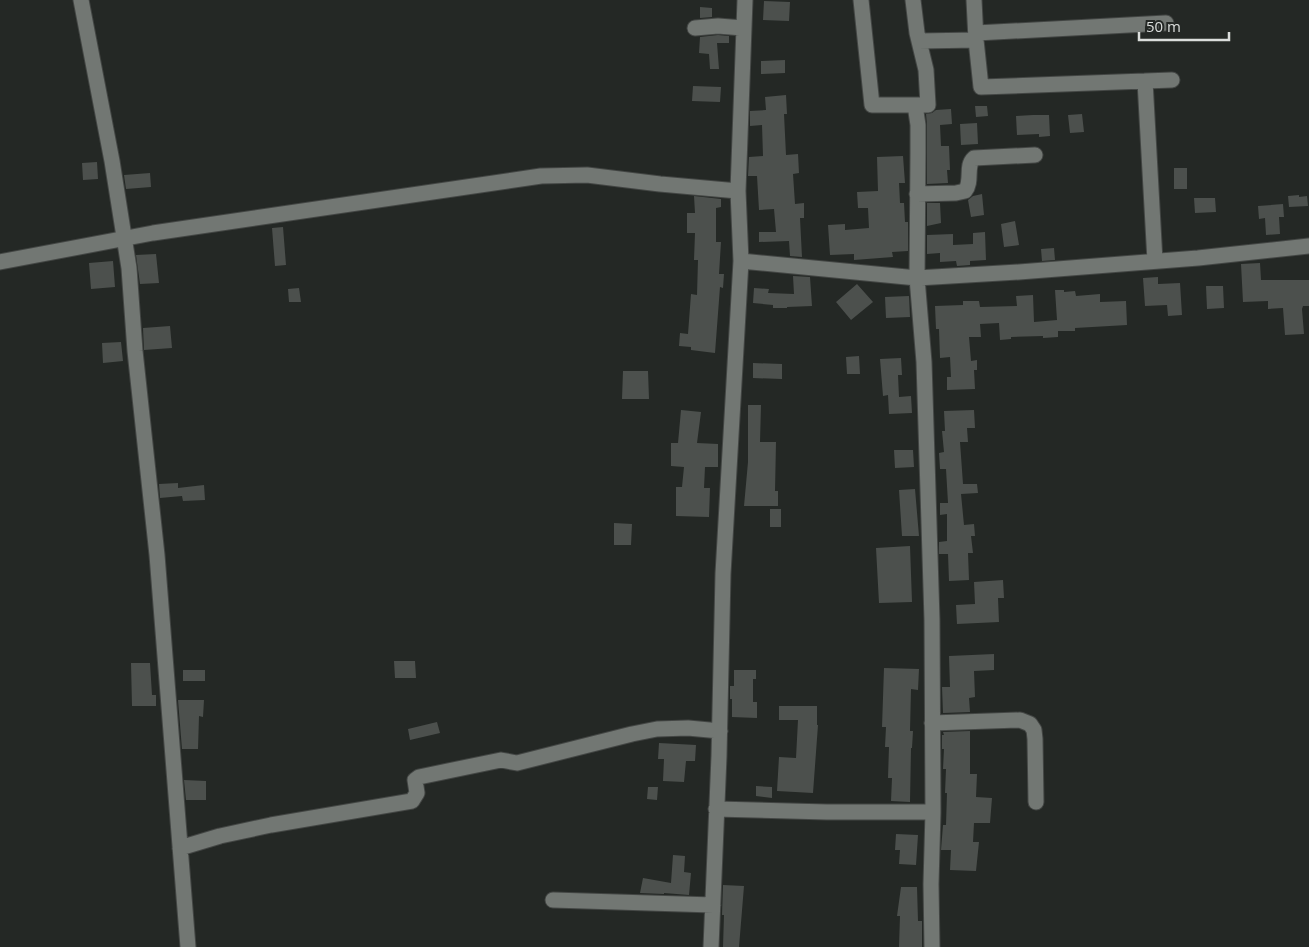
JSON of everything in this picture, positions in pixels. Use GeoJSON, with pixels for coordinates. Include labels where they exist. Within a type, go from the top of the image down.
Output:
{"type":"FeatureCollection","features":[{"type":"Feature","properties":{"kind":"street"},"geometry":{"type":"LineString","coordinates":[[81,0],[125,238],[156,546],[188,947]]}},
{"type":"Feature","properties":{"kind":"street"},"geometry":{"type":"LineString","coordinates":[[711,947],[720,731],[723,574],[741,261],[738,191],[745,0]]}},
{"type":"Feature","properties":{"kind":"street"},"geometry":{"type":"LineString","coordinates":[[861,0],[872,105],[928,105],[926,70],[919,41],[913,0]]}},
{"type":"Feature","properties":{"kind":"street"},"geometry":{"type":"LineString","coordinates":[[974,0],[981,87],[1172,80]]}},
{"type":"Feature","properties":{"kind":"street"},"geometry":{"type":"LineString","coordinates":[[919,41],[1166,23]]}},
{"type":"Feature","properties":{"kind":"street"},"geometry":{"type":"LineString","coordinates":[[695,28],[718,26],[743,28]]}},
{"type":"Feature","properties":{"kind":"street"},"geometry":{"type":"LineString","coordinates":[[1145,81],[1155,261]]}},
{"type":"Feature","properties":{"kind":"street"},"geometry":{"type":"LineString","coordinates":[[915,105],[918,125],[917,278],[924,362],[932,620],[932,947]]}},
{"type":"Feature","properties":{"kind":"street"},"geometry":{"type":"LineString","coordinates":[[917,194],[965,191],[968,187],[970,163],[974,158],[1035,155]]}},
{"type":"Feature","properties":{"kind":"street"},"geometry":{"type":"LineString","coordinates":[[0,262],[125,238],[356,202],[558,175],[587,175],[738,191]]}},
{"type":"Feature","properties":{"kind":"street"},"geometry":{"type":"LineString","coordinates":[[741,261],[917,278],[1155,261],[1309,246]]}},
{"type":"Feature","properties":{"kind":"street"},"geometry":{"type":"LineString","coordinates":[[932,723],[1020,720],[1030,724],[1034,730],[1035,739],[1036,802]]}},
{"type":"Feature","properties":{"kind":"street"},"geometry":{"type":"LineString","coordinates":[[180,848],[220,836],[271,825],[412,801],[417,793],[415,780],[419,776],[502,760],[516,763],[657,729],[688,728],[720,731]]}},
{"type":"Feature","properties":{"kind":"street"},"geometry":{"type":"LineString","coordinates":[[716,810],[933,812]]}},
{"type":"Feature","properties":{"kind":"street"},"geometry":{"type":"LineString","coordinates":[[553,900],[713,905]]}},
{"type":"Feature","properties":{"kind":"building"},"geometry":{"type":"Polygon","coordinates":[[[764,1],[790,2],[789,21],[763,20],[764,1]]]}},
{"type":"Feature","properties":{"kind":"building"},"geometry":{"type":"Polygon","coordinates":[[[700,7],[712,8],[712,17],[700,18],[700,7]]]}},
{"type":"Feature","properties":{"kind":"building"},"geometry":{"type":"Polygon","coordinates":[[[729,36],[729,43],[717,43],[719,69],[710,69],[709,54],[699,53],[700,37],[729,36]]]}},
{"type":"Feature","properties":{"kind":"building"},"geometry":{"type":"Polygon","coordinates":[[[785,60],[785,73],[761,74],[761,61],[785,60]]]}},
{"type":"Feature","properties":{"kind":"building"},"geometry":{"type":"Polygon","coordinates":[[[693,86],[721,87],[720,102],[692,101],[693,86]]]}},
{"type":"Feature","properties":{"kind":"building"},"geometry":{"type":"Polygon","coordinates":[[[786,95],[787,114],[784,114],[786,155],[798,154],[799,173],[793,174],[795,204],[804,203],[804,218],[800,218],[802,257],[790,256],[789,241],[759,242],[759,232],[776,232],[774,209],[759,210],[757,176],[748,176],[749,157],[763,156],[762,125],[750,126],[750,111],[766,110],[765,97],[786,95]]]}},
{"type":"Feature","properties":{"kind":"building"},"geometry":{"type":"Polygon","coordinates":[[[975,106],[987,106],[988,116],[976,117],[975,106]]]}},
{"type":"Feature","properties":{"kind":"building"},"geometry":{"type":"Polygon","coordinates":[[[951,109],[952,124],[940,125],[941,146],[949,146],[950,170],[947,170],[948,183],[927,184],[926,114],[936,110],[951,109]]]}},
{"type":"Feature","properties":{"kind":"building"},"geometry":{"type":"Polygon","coordinates":[[[1082,114],[1084,132],[1070,133],[1068,115],[1082,114]]]}},
{"type":"Feature","properties":{"kind":"building"},"geometry":{"type":"Polygon","coordinates":[[[1049,115],[1050,136],[1039,137],[1039,134],[1017,135],[1016,116],[1049,115]]]}},
{"type":"Feature","properties":{"kind":"building"},"geometry":{"type":"Polygon","coordinates":[[[977,123],[978,144],[961,145],[960,124],[977,123]]]}},
{"type":"Feature","properties":{"kind":"building"},"geometry":{"type":"Polygon","coordinates":[[[903,156],[905,183],[899,183],[900,203],[904,203],[905,222],[908,222],[908,251],[892,252],[893,257],[854,260],[854,254],[830,255],[828,225],[845,224],[845,230],[869,228],[868,208],[858,208],[857,192],[878,191],[877,157],[903,156]]]}},
{"type":"Feature","properties":{"kind":"building"},"geometry":{"type":"Polygon","coordinates":[[[97,162],[98,179],[83,180],[82,163],[97,162]]]}},
{"type":"Feature","properties":{"kind":"building"},"geometry":{"type":"Polygon","coordinates":[[[1174,168],[1187,168],[1187,189],[1174,189],[1174,168]]]}},
{"type":"Feature","properties":{"kind":"building"},"geometry":{"type":"Polygon","coordinates":[[[150,173],[151,187],[126,189],[124,175],[150,173]]]}},
{"type":"Feature","properties":{"kind":"building"},"geometry":{"type":"Polygon","coordinates":[[[982,194],[984,215],[971,217],[968,200],[973,196],[982,194]]]}},
{"type":"Feature","properties":{"kind":"building"},"geometry":{"type":"Polygon","coordinates":[[[1299,195],[1299,197],[1307,196],[1308,206],[1289,207],[1288,196],[1299,195]]]}},
{"type":"Feature","properties":{"kind":"building"},"geometry":{"type":"Polygon","coordinates":[[[694,196],[721,199],[721,207],[716,208],[716,242],[721,242],[719,274],[724,274],[723,288],[720,287],[715,353],[691,350],[691,347],[679,346],[680,333],[688,334],[691,294],[697,295],[698,260],[694,260],[695,233],[687,233],[687,213],[695,213],[694,196]]]}},
{"type":"Feature","properties":{"kind":"building"},"geometry":{"type":"Polygon","coordinates":[[[1194,198],[1215,198],[1216,212],[1195,213],[1194,198]]]}},
{"type":"Feature","properties":{"kind":"building"},"geometry":{"type":"Polygon","coordinates":[[[927,203],[940,203],[941,223],[927,226],[927,203]]]}},
{"type":"Feature","properties":{"kind":"building"},"geometry":{"type":"Polygon","coordinates":[[[1283,204],[1284,217],[1279,217],[1280,234],[1266,235],[1265,218],[1259,219],[1258,206],[1283,204]]]}},
{"type":"Feature","properties":{"kind":"building"},"geometry":{"type":"Polygon","coordinates":[[[1015,221],[1019,245],[1004,247],[1001,224],[1015,221]]]}},
{"type":"Feature","properties":{"kind":"building"},"geometry":{"type":"Polygon","coordinates":[[[283,227],[286,265],[275,266],[272,228],[283,227]]]}},
{"type":"Feature","properties":{"kind":"building"},"geometry":{"type":"Polygon","coordinates":[[[985,232],[986,260],[970,261],[970,265],[957,266],[956,261],[940,262],[940,253],[927,254],[927,235],[953,234],[953,245],[973,244],[973,233],[985,232]]]}},
{"type":"Feature","properties":{"kind":"building"},"geometry":{"type":"Polygon","coordinates":[[[1054,248],[1055,260],[1042,261],[1041,249],[1054,248]]]}},
{"type":"Feature","properties":{"kind":"building"},"geometry":{"type":"Polygon","coordinates":[[[156,254],[159,283],[140,284],[136,255],[156,254]]]}},
{"type":"Feature","properties":{"kind":"building"},"geometry":{"type":"Polygon","coordinates":[[[113,261],[115,287],[91,289],[89,263],[113,261]]]}},
{"type":"Feature","properties":{"kind":"building"},"geometry":{"type":"Polygon","coordinates":[[[1260,263],[1261,280],[1309,280],[1309,306],[1303,306],[1302,309],[1304,334],[1285,335],[1283,308],[1268,309],[1268,301],[1243,302],[1241,264],[1260,263]]]}},
{"type":"Feature","properties":{"kind":"building"},"geometry":{"type":"Polygon","coordinates":[[[793,276],[810,277],[812,306],[773,308],[773,305],[753,303],[754,288],[769,289],[768,293],[794,294],[793,276]]]}},
{"type":"Feature","properties":{"kind":"building"},"geometry":{"type":"Polygon","coordinates":[[[1158,277],[1158,284],[1180,283],[1182,315],[1168,316],[1167,305],[1145,306],[1143,278],[1158,277]]]}},
{"type":"Feature","properties":{"kind":"building"},"geometry":{"type":"Polygon","coordinates":[[[857,284],[873,302],[851,320],[836,302],[857,284]]]}},
{"type":"Feature","properties":{"kind":"building"},"geometry":{"type":"Polygon","coordinates":[[[1206,286],[1223,286],[1224,308],[1207,309],[1206,286]]]}},
{"type":"Feature","properties":{"kind":"building"},"geometry":{"type":"Polygon","coordinates":[[[299,288],[301,302],[289,302],[288,289],[299,288]]]}},
{"type":"Feature","properties":{"kind":"building"},"geometry":{"type":"Polygon","coordinates":[[[1055,290],[1064,290],[1064,292],[1075,291],[1076,296],[1100,294],[1100,302],[1126,301],[1127,325],[1075,328],[1075,331],[1058,331],[1058,337],[1011,337],[1011,339],[1000,340],[999,323],[980,324],[981,337],[969,337],[971,361],[977,360],[977,370],[974,370],[975,389],[947,390],[947,377],[951,377],[950,357],[940,358],[939,329],[936,329],[935,306],[963,305],[963,301],[979,301],[980,307],[1017,306],[1016,296],[1033,295],[1034,322],[1057,320],[1055,290]]]}},
{"type":"Feature","properties":{"kind":"building"},"geometry":{"type":"Polygon","coordinates":[[[909,296],[910,317],[886,318],[885,297],[909,296]]]}},
{"type":"Feature","properties":{"kind":"building"},"geometry":{"type":"Polygon","coordinates":[[[170,326],[172,348],[144,350],[143,328],[170,326]]]}},
{"type":"Feature","properties":{"kind":"building"},"geometry":{"type":"Polygon","coordinates":[[[121,342],[123,361],[103,363],[102,343],[121,342]]]}},
{"type":"Feature","properties":{"kind":"building"},"geometry":{"type":"Polygon","coordinates":[[[859,356],[860,374],[847,374],[846,357],[859,356]]]}},
{"type":"Feature","properties":{"kind":"building"},"geometry":{"type":"Polygon","coordinates":[[[901,358],[902,375],[898,375],[899,397],[911,396],[912,413],[889,414],[888,395],[883,396],[880,359],[901,358]]]}},
{"type":"Feature","properties":{"kind":"building"},"geometry":{"type":"Polygon","coordinates":[[[753,363],[782,364],[782,379],[753,378],[753,363]]]}},
{"type":"Feature","properties":{"kind":"building"},"geometry":{"type":"Polygon","coordinates":[[[623,371],[648,371],[649,399],[622,399],[623,371]]]}},
{"type":"Feature","properties":{"kind":"building"},"geometry":{"type":"Polygon","coordinates":[[[748,405],[761,405],[760,442],[776,442],[775,491],[778,491],[778,506],[744,506],[748,462],[748,405]]]}},
{"type":"Feature","properties":{"kind":"building"},"geometry":{"type":"Polygon","coordinates":[[[681,410],[701,412],[697,443],[718,444],[718,467],[705,467],[704,488],[710,488],[709,517],[676,516],[676,487],[682,487],[684,467],[671,466],[671,443],[678,443],[681,410]]]}},
{"type":"Feature","properties":{"kind":"building"},"geometry":{"type":"Polygon","coordinates":[[[974,410],[975,428],[967,428],[968,442],[960,442],[963,484],[977,484],[978,493],[961,494],[964,525],[974,524],[975,536],[971,536],[973,553],[968,553],[969,580],[949,581],[948,554],[939,554],[939,542],[947,541],[947,514],[940,515],[940,503],[948,503],[946,469],[940,469],[939,453],[944,452],[942,431],[945,431],[944,411],[974,410]]]}},
{"type":"Feature","properties":{"kind":"building"},"geometry":{"type":"Polygon","coordinates":[[[894,450],[913,450],[914,467],[895,468],[894,450]]]}},
{"type":"Feature","properties":{"kind":"building"},"geometry":{"type":"Polygon","coordinates":[[[178,483],[178,488],[204,485],[205,500],[183,501],[182,496],[160,498],[159,484],[178,483]]]}},
{"type":"Feature","properties":{"kind":"building"},"geometry":{"type":"Polygon","coordinates":[[[915,489],[919,536],[902,536],[899,490],[915,489]]]}},
{"type":"Feature","properties":{"kind":"building"},"geometry":{"type":"Polygon","coordinates":[[[770,509],[781,509],[781,527],[770,527],[770,509]]]}},
{"type":"Feature","properties":{"kind":"building"},"geometry":{"type":"Polygon","coordinates":[[[614,523],[632,524],[631,545],[614,545],[614,523]]]}},
{"type":"Feature","properties":{"kind":"building"},"geometry":{"type":"Polygon","coordinates":[[[910,546],[912,602],[879,603],[876,548],[910,546]]]}},
{"type":"Feature","properties":{"kind":"building"},"geometry":{"type":"Polygon","coordinates":[[[1003,580],[1004,598],[998,598],[999,622],[957,624],[956,605],[975,604],[974,582],[1003,580]]]}},
{"type":"Feature","properties":{"kind":"building"},"geometry":{"type":"Polygon","coordinates":[[[994,654],[994,670],[974,671],[975,697],[969,698],[970,712],[943,713],[942,687],[950,687],[949,656],[994,654]]]}},
{"type":"Feature","properties":{"kind":"building"},"geometry":{"type":"Polygon","coordinates":[[[394,661],[415,661],[416,678],[395,678],[394,661]]]}},
{"type":"Feature","properties":{"kind":"building"},"geometry":{"type":"Polygon","coordinates":[[[131,663],[150,663],[152,695],[156,695],[156,706],[132,706],[131,663]]]}},
{"type":"Feature","properties":{"kind":"building"},"geometry":{"type":"Polygon","coordinates":[[[884,668],[919,669],[918,690],[911,689],[910,731],[913,731],[910,802],[891,801],[892,778],[888,778],[889,747],[885,747],[886,727],[882,727],[884,668]]]}},
{"type":"Feature","properties":{"kind":"building"},"geometry":{"type":"Polygon","coordinates":[[[183,670],[205,670],[205,681],[183,681],[183,670]]]}},
{"type":"Feature","properties":{"kind":"building"},"geometry":{"type":"Polygon","coordinates":[[[734,670],[756,670],[756,679],[753,679],[753,702],[757,702],[757,718],[732,717],[730,686],[734,686],[734,670]]]}},
{"type":"Feature","properties":{"kind":"building"},"geometry":{"type":"Polygon","coordinates":[[[178,700],[204,700],[203,717],[199,716],[198,749],[182,749],[178,700]]]}},
{"type":"Feature","properties":{"kind":"building"},"geometry":{"type":"Polygon","coordinates":[[[779,706],[817,706],[818,725],[813,793],[777,791],[779,757],[796,758],[798,720],[779,720],[779,706]]]}},
{"type":"Feature","properties":{"kind":"building"},"geometry":{"type":"Polygon","coordinates":[[[437,722],[440,733],[410,740],[408,729],[437,722]]]}},
{"type":"Feature","properties":{"kind":"building"},"geometry":{"type":"Polygon","coordinates":[[[970,731],[970,774],[977,774],[976,797],[992,798],[990,823],[974,823],[973,842],[979,842],[976,871],[950,870],[951,850],[941,850],[943,825],[946,825],[947,793],[945,793],[946,769],[943,769],[944,749],[942,749],[942,735],[944,735],[943,732],[970,731]]]}},
{"type":"Feature","properties":{"kind":"building"},"geometry":{"type":"Polygon","coordinates":[[[659,743],[696,745],[695,761],[686,761],[684,782],[663,781],[664,759],[658,759],[659,743]]]}},
{"type":"Feature","properties":{"kind":"building"},"geometry":{"type":"Polygon","coordinates":[[[184,780],[206,781],[206,800],[186,800],[184,780]]]}},
{"type":"Feature","properties":{"kind":"building"},"geometry":{"type":"Polygon","coordinates":[[[756,786],[772,787],[772,798],[756,796],[756,786]]]}},
{"type":"Feature","properties":{"kind":"building"},"geometry":{"type":"Polygon","coordinates":[[[648,787],[658,787],[657,800],[647,799],[648,787]]]}},
{"type":"Feature","properties":{"kind":"building"},"geometry":{"type":"Polygon","coordinates":[[[896,834],[918,835],[916,865],[899,864],[900,850],[895,850],[896,834]]]}},
{"type":"Feature","properties":{"kind":"building"},"geometry":{"type":"Polygon","coordinates":[[[673,855],[685,856],[684,872],[691,873],[689,895],[640,893],[643,878],[671,883],[673,855]]]}},
{"type":"Feature","properties":{"kind":"building"},"geometry":{"type":"Polygon","coordinates":[[[723,885],[744,886],[739,947],[723,947],[723,885]]]}},
{"type":"Feature","properties":{"kind":"building"},"geometry":{"type":"Polygon","coordinates":[[[901,887],[917,887],[918,921],[922,921],[922,947],[899,947],[900,916],[897,916],[901,887]]]}}]}
